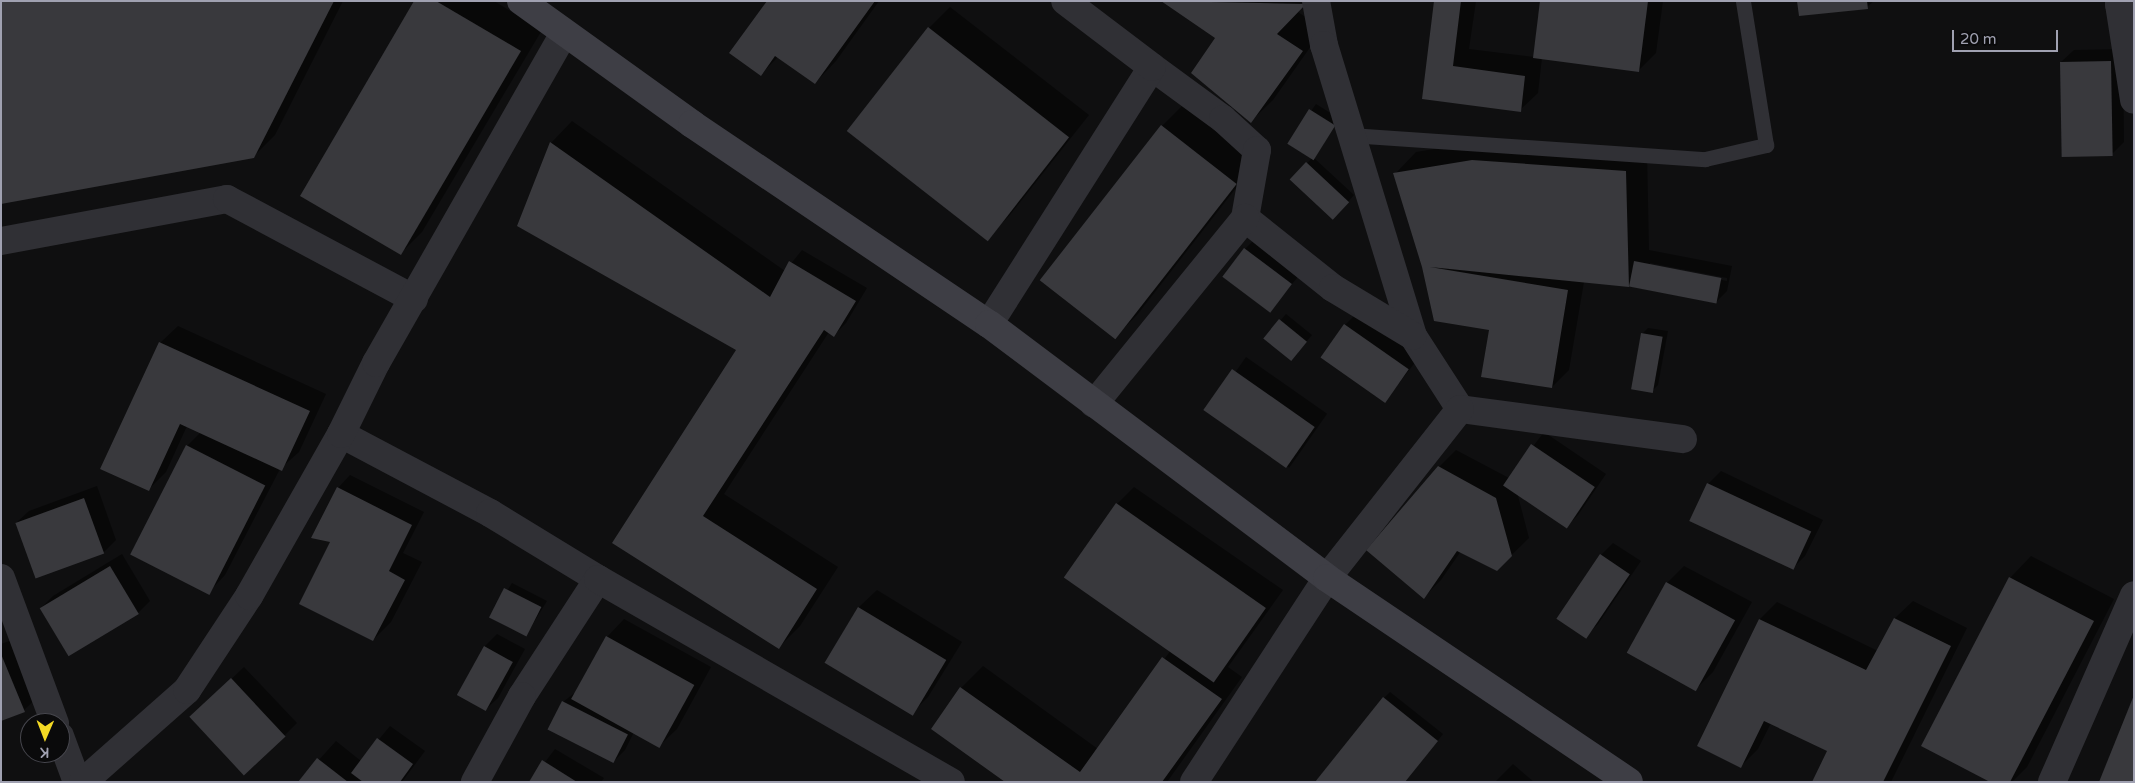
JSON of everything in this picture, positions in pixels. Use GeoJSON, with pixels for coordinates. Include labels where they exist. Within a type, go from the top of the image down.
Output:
{"type":"FeatureCollection","features":[{"type":"Feature","properties":{"kind":"main road"},"geometry":{"type":"LineString","coordinates":[[521,1],[564,33],[989,324],[1327,578],[1629,782]]}},
{"type":"Feature","properties":{"kind":"street"},"geometry":{"type":"LineString","coordinates":[[1065,1],[1223,119],[1257,150],[1245,218],[1094,404]]}},
{"type":"Feature","properties":{"kind":"street"},"geometry":{"type":"LineString","coordinates":[[1316,1],[1324,45],[1350,135],[1413,336],[1460,409],[1683,439]]}},
{"type":"Feature","properties":{"kind":"street"},"geometry":{"type":"LineString","coordinates":[[2134,4],[2119,4],[2134,100]]}},
{"type":"Feature","properties":{"kind":"street"},"geometry":{"type":"LineString","coordinates":[[83,782],[187,690],[249,596],[341,434],[376,363],[564,33]]}},
{"type":"Feature","properties":{"kind":"street"},"geometry":{"type":"LineString","coordinates":[[989,324],[1152,67]]}},
{"type":"Feature","properties":{"kind":"street"},"geometry":{"type":"LineString","coordinates":[[1,241],[227,199],[414,299]]}},
{"type":"Feature","properties":{"kind":"street"},"geometry":{"type":"LineString","coordinates":[[1245,218],[1333,288],[1413,336]]}},
{"type":"Feature","properties":{"kind":"street"},"geometry":{"type":"LineString","coordinates":[[1194,782],[1327,578],[1460,409]]}},
{"type":"Feature","properties":{"kind":"street"},"geometry":{"type":"LineString","coordinates":[[341,434],[490,513],[598,579],[951,782]]}},
{"type":"Feature","properties":{"kind":"street"},"geometry":{"type":"LineString","coordinates":[[1,578],[51,713]]}},
{"type":"Feature","properties":{"kind":"street"},"geometry":{"type":"LineString","coordinates":[[475,782],[522,696],[598,579]]}},
{"type":"Feature","properties":{"kind":"street"},"geometry":{"type":"LineString","coordinates":[[2052,782],[2134,594]]}},
{"type":"Feature","properties":{"kind":"street"},"geometry":{"type":"LineString","coordinates":[[70,763],[77,782]]}},
{"type":"Feature","properties":{"kind":"lane"},"geometry":{"type":"LineString","coordinates":[[1350,135],[1705,159],[1766,145],[1743,1]]}},
{"type":"Feature","properties":{"kind":"building"},"geometry":{"type":"Polygon","coordinates":[[[1,1],[334,1],[254,158],[1,204],[1,1]]]}},
{"type":"Feature","properties":{"kind":"building"},"geometry":{"type":"Polygon","coordinates":[[[414,1],[436,1],[521,51],[401,255],[300,196],[414,1]]]}},
{"type":"Feature","properties":{"kind":"building"},"geometry":{"type":"Polygon","coordinates":[[[767,1],[875,1],[815,84],[775,56],[761,76],[729,53],[767,1]]]}},
{"type":"Feature","properties":{"kind":"building"},"geometry":{"type":"Polygon","coordinates":[[[1161,1],[1306,4],[1277,34],[1303,51],[1251,123],[1191,73],[1215,38],[1161,1]]]}},
{"type":"Feature","properties":{"kind":"building"},"geometry":{"type":"Polygon","coordinates":[[[1434,1],[1461,1],[1453,66],[1525,76],[1521,112],[1422,99],[1434,1]]]}},
{"type":"Feature","properties":{"kind":"building"},"geometry":{"type":"Polygon","coordinates":[[[1540,1],[1648,1],[1639,72],[1533,58],[1540,1]]]}},
{"type":"Feature","properties":{"kind":"building"},"geometry":{"type":"Polygon","coordinates":[[[1797,1],[1867,1],[1868,9],[1799,16],[1797,1]]]}},
{"type":"Feature","properties":{"kind":"building"},"geometry":{"type":"Polygon","coordinates":[[[928,27],[1069,137],[988,241],[847,131],[928,27]]]}},
{"type":"Feature","properties":{"kind":"building"},"geometry":{"type":"Polygon","coordinates":[[[2111,61],[2113,156],[2062,157],[2060,62],[2111,61]]]}},
{"type":"Feature","properties":{"kind":"building"},"geometry":{"type":"Polygon","coordinates":[[[1309,109],[1335,125],[1314,160],[1287,144],[1309,109]]]}},
{"type":"Feature","properties":{"kind":"building"},"geometry":{"type":"Polygon","coordinates":[[[1161,125],[1237,184],[1115,339],[1040,280],[1161,125]]]}},
{"type":"Feature","properties":{"kind":"building"},"geometry":{"type":"Polygon","coordinates":[[[550,142],[770,297],[789,261],[856,301],[834,337],[824,330],[703,516],[817,589],[779,649],[612,543],[736,350],[517,226],[550,142]]]}},
{"type":"Feature","properties":{"kind":"building"},"geometry":{"type":"Polygon","coordinates":[[[1472,160],[1626,171],[1629,287],[1430,267],[1568,290],[1552,388],[1481,377],[1489,330],[1434,321],[1422,267],[1393,173],[1472,160]]]}},
{"type":"Feature","properties":{"kind":"building"},"geometry":{"type":"Polygon","coordinates":[[[1306,162],[1349,202],[1333,220],[1290,180],[1306,162]]]}},
{"type":"Feature","properties":{"kind":"building"},"geometry":{"type":"Polygon","coordinates":[[[1244,248],[1292,284],[1270,313],[1222,277],[1244,248]]]}},
{"type":"Feature","properties":{"kind":"building"},"geometry":{"type":"Polygon","coordinates":[[[1634,261],[1721,278],[1716,304],[1629,287],[1634,261]]]}},
{"type":"Feature","properties":{"kind":"building"},"geometry":{"type":"Polygon","coordinates":[[[1279,319],[1307,342],[1291,361],[1263,338],[1279,319]]]}},
{"type":"Feature","properties":{"kind":"building"},"geometry":{"type":"Polygon","coordinates":[[[1344,324],[1409,369],[1385,403],[1320,358],[1344,324]]]}},
{"type":"Feature","properties":{"kind":"building"},"geometry":{"type":"Polygon","coordinates":[[[1641,333],[1663,337],[1653,393],[1631,389],[1641,333]]]}},
{"type":"Feature","properties":{"kind":"building"},"geometry":{"type":"Polygon","coordinates":[[[159,342],[310,411],[282,471],[180,424],[149,491],[100,469],[159,342]]]}},
{"type":"Feature","properties":{"kind":"building"},"geometry":{"type":"Polygon","coordinates":[[[1232,369],[1315,427],[1286,468],[1203,410],[1232,369]]]}},
{"type":"Feature","properties":{"kind":"building"},"geometry":{"type":"Polygon","coordinates":[[[1531,444],[1595,487],[1567,529],[1503,485],[1531,444]]]}},
{"type":"Feature","properties":{"kind":"building"},"geometry":{"type":"Polygon","coordinates":[[[186,445],[265,485],[209,595],[130,555],[186,445]]]}},
{"type":"Feature","properties":{"kind":"building"},"geometry":{"type":"Polygon","coordinates":[[[1438,466],[1496,498],[1512,556],[1497,571],[1457,551],[1424,599],[1366,550],[1438,466]]]}},
{"type":"Feature","properties":{"kind":"building"},"geometry":{"type":"Polygon","coordinates":[[[1707,483],[1811,532],[1793,570],[1689,521],[1707,483]]]}},
{"type":"Feature","properties":{"kind":"building"},"geometry":{"type":"Polygon","coordinates":[[[337,487],[412,525],[389,571],[405,580],[373,641],[299,604],[330,542],[311,538],[337,487]]]}},
{"type":"Feature","properties":{"kind":"building"},"geometry":{"type":"Polygon","coordinates":[[[84,498],[104,553],[36,578],[15,523],[84,498]]]}},
{"type":"Feature","properties":{"kind":"building"},"geometry":{"type":"Polygon","coordinates":[[[1116,503],[1266,608],[1214,683],[1064,578],[1116,503]]]}},
{"type":"Feature","properties":{"kind":"building"},"geometry":{"type":"Polygon","coordinates":[[[1600,554],[1630,574],[1586,639],[1556,619],[1600,554]]]}},
{"type":"Feature","properties":{"kind":"building"},"geometry":{"type":"Polygon","coordinates":[[[110,566],[139,614],[69,656],[40,608],[110,566]]]}},
{"type":"Feature","properties":{"kind":"building"},"geometry":{"type":"Polygon","coordinates":[[[2009,577],[2094,621],[2010,782],[1990,782],[1921,746],[2009,577]]]}},
{"type":"Feature","properties":{"kind":"building"},"geometry":{"type":"Polygon","coordinates":[[[1666,582],[1735,620],[1696,691],[1627,653],[1666,582]]]}},
{"type":"Feature","properties":{"kind":"building"},"geometry":{"type":"Polygon","coordinates":[[[504,588],[541,607],[526,636],[489,617],[504,588]]]}},
{"type":"Feature","properties":{"kind":"building"},"geometry":{"type":"Polygon","coordinates":[[[858,607],[946,660],[913,716],[825,663],[858,607]]]}},
{"type":"Feature","properties":{"kind":"building"},"geometry":{"type":"Polygon","coordinates":[[[1894,618],[1951,646],[1883,782],[1812,782],[1827,751],[1764,721],[1741,768],[1697,746],[1759,619],[1866,670],[1894,618]]]}},
{"type":"Feature","properties":{"kind":"building"},"geometry":{"type":"Polygon","coordinates":[[[606,636],[694,685],[659,748],[571,699],[606,636]]]}},
{"type":"Feature","properties":{"kind":"building"},"geometry":{"type":"Polygon","coordinates":[[[484,646],[513,662],[486,711],[457,695],[484,646]]]}},
{"type":"Feature","properties":{"kind":"building"},"geometry":{"type":"Polygon","coordinates":[[[1,654],[25,712],[1,721],[1,654]]]}},
{"type":"Feature","properties":{"kind":"building"},"geometry":{"type":"Polygon","coordinates":[[[1162,657],[1222,699],[1162,782],[1005,782],[931,729],[960,687],[1080,772],[1162,657]]]}},
{"type":"Feature","properties":{"kind":"building"},"geometry":{"type":"Polygon","coordinates":[[[231,678],[286,737],[244,775],[189,717],[231,678]]]}},
{"type":"Feature","properties":{"kind":"building"},"geometry":{"type":"Polygon","coordinates":[[[2134,695],[2134,782],[2099,782],[2134,695]]]}},
{"type":"Feature","properties":{"kind":"building"},"geometry":{"type":"Polygon","coordinates":[[[1383,697],[1438,741],[1405,782],[1315,782],[1383,697]]]}},
{"type":"Feature","properties":{"kind":"building"},"geometry":{"type":"Polygon","coordinates":[[[562,701],[628,735],[613,763],[547,730],[562,701]]]}},
{"type":"Feature","properties":{"kind":"building"},"geometry":{"type":"Polygon","coordinates":[[[377,738],[413,764],[400,782],[363,782],[351,773],[377,738]]]}},
{"type":"Feature","properties":{"kind":"building"},"geometry":{"type":"Polygon","coordinates":[[[317,758],[348,782],[298,782],[317,758]]]}},
{"type":"Feature","properties":{"kind":"building"},"geometry":{"type":"Polygon","coordinates":[[[542,760],[577,782],[529,782],[542,760]]]}}]}
